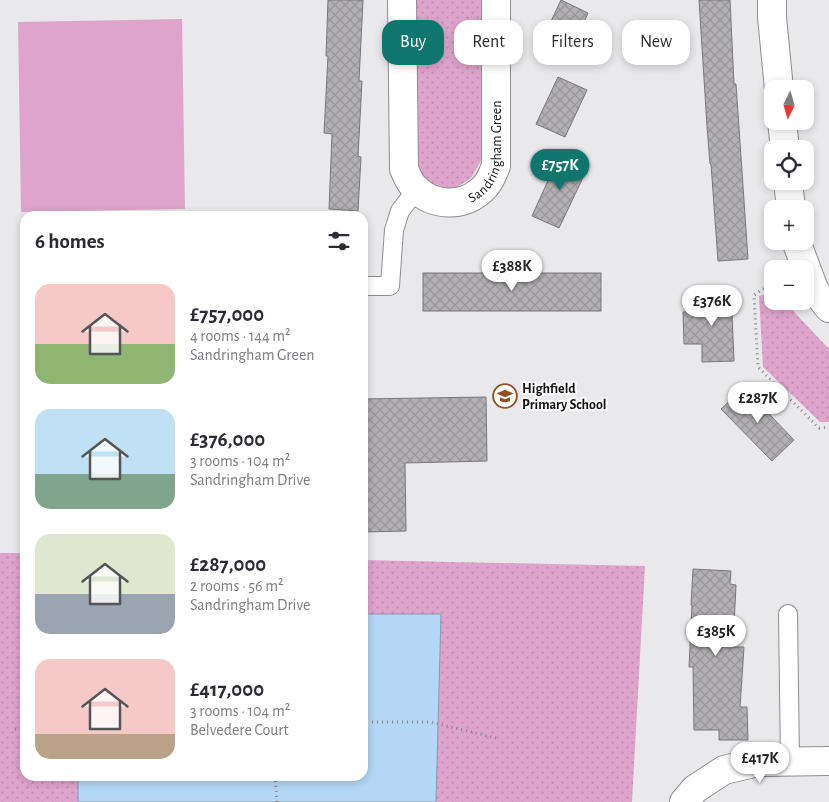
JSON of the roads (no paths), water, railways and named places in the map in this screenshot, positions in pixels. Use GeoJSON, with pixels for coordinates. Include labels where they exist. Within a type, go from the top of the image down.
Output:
{"type":"FeatureCollection","features":[{"type":"Feature","properties":{"kind":"street"},"geometry":{"type":"LineString","coordinates":[[402,0],[404,169],[416,190]]}},
{"type":"Feature","properties":{"kind":"street","name":"Sandringham Green"},"geometry":{"type":"LineString","coordinates":[[416,190],[436,201],[451,203],[466,200],[480,192],[493,174],[496,166],[496,0]]}},
{"type":"Feature","properties":{"kind":"street"},"geometry":{"type":"LineString","coordinates":[[772,0],[778,80]]}},
{"type":"Feature","properties":{"kind":"street"},"geometry":{"type":"LineString","coordinates":[[799,250],[814,289],[829,308]]}},
{"type":"Feature","properties":{"kind":"street"},"geometry":{"type":"LineString","coordinates":[[684,802],[695,789],[724,770],[758,762],[829,761]]}},
{"type":"Feature","properties":{"kind":"lane"},"geometry":{"type":"LineString","coordinates":[[368,286],[390,286],[394,230],[400,211],[416,190]]}},
{"type":"Feature","properties":{"kind":"lane"},"geometry":{"type":"LineString","coordinates":[[788,614],[790,762]]}},
{"type":"Feature","properties":{"kind":"water"},"geometry":{"type":"Polygon","coordinates":[[[368,614],[441,614],[436,802],[78,802],[78,781],[368,781],[368,614]]]}},
{"type":"Feature","properties":{"kind":"place","name":"Highfield Primary School"},"geometry":{"type":"Point","coordinates":[505,396]}}]}
